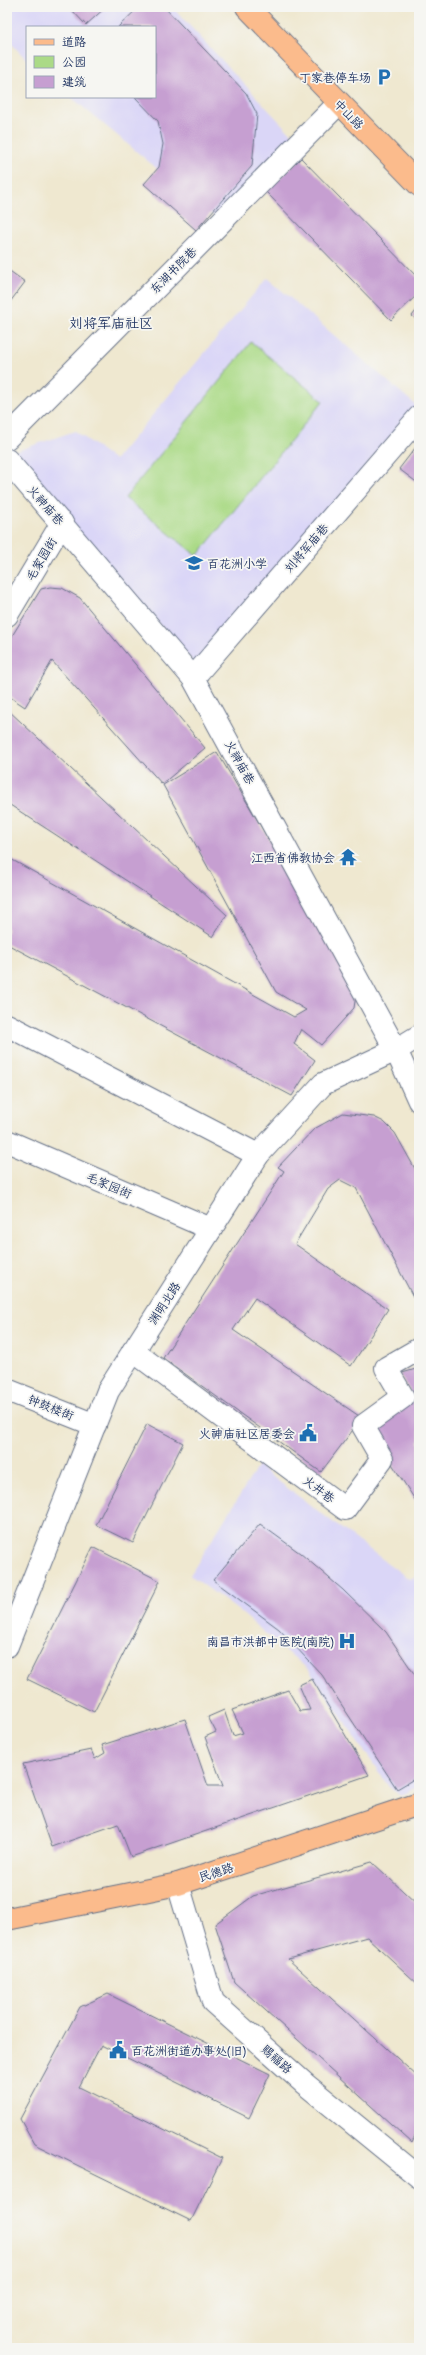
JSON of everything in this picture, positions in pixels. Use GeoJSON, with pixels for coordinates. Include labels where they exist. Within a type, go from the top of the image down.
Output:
{"type":"FeatureCollection","features":[{"type":"Feature","properties":{"kind":"main road","name":"中山路"},"geometry":{"type":"LineString","coordinates":[[247,7],[419,185]]}},
{"type":"Feature","properties":{"kind":"main road","name":"民德路"},"geometry":{"type":"LineString","coordinates":[[7,1919],[178,1884],[419,1804]]}},
{"type":"Feature","properties":{"kind":"street","name":"东湖书院巷"},"geometry":{"type":"LineString","coordinates":[[7,438],[339,103]]}},
{"type":"Feature","properties":{"kind":"street","name":"刘将军庙巷"},"geometry":{"type":"LineString","coordinates":[[194,678],[419,417]]}},
{"type":"Feature","properties":{"kind":"street","name":"火神庙巷"},"geometry":{"type":"LineString","coordinates":[[7,460],[194,678],[396,1050],[419,1101]]}},
{"type":"Feature","properties":{"kind":"street","name":"毛家园街"},"geometry":{"type":"LineString","coordinates":[[7,615],[62,524]]}},
{"type":"Feature","properties":{"kind":"street"},"geometry":{"type":"LineString","coordinates":[[7,1025],[258,1155]]}},
{"type":"Feature","properties":{"kind":"street","name":"渊明北路"},"geometry":{"type":"LineString","coordinates":[[7,1646],[108,1391],[258,1155],[323,1084],[396,1050],[419,1036]]}},
{"type":"Feature","properties":{"kind":"street","name":"毛家园街"},"geometry":{"type":"LineString","coordinates":[[7,1141],[211,1229]]}},
{"type":"Feature","properties":{"kind":"street","name":"火井巷"},"geometry":{"type":"LineString","coordinates":[[133,1351],[345,1509],[382,1459],[363,1426],[403,1397],[386,1368],[419,1349]]}},
{"type":"Feature","properties":{"kind":"street","name":"钟鼓楼街"},"geometry":{"type":"LineString","coordinates":[[7,1390],[95,1425]]}},
{"type":"Feature","properties":{"kind":"street","name":"赐福路"},"geometry":{"type":"LineString","coordinates":[[178,1884],[213,2002],[305,2084],[419,2177]]}},
{"type":"Feature","properties":{"kind":"shaded area"},"geometry":{"type":"Polygon","coordinates":[[[7,7],[172,7],[294,137],[220,221],[72,98],[156,98],[156,26],[26,26],[26,59],[7,39],[7,7]]]}},
{"type":"Feature","properties":{"kind":"shaded area","name":"百花洲小学"},"geometry":{"type":"Polygon","coordinates":[[[267,278],[417,406],[196,665],[8,454],[75,431],[115,460],[267,278]]]}},
{"type":"Feature","properties":{"kind":"shaded area","name":"南昌市洪都中医院(南院)"},"geometry":{"type":"Polygon","coordinates":[[[258,1466],[409,1579],[419,1576],[419,1786],[401,1796],[389,1787],[310,1671],[239,1611],[190,1575],[258,1466]]]}},
{"type":"Feature","properties":{"kind":"green space"},"geometry":{"type":"Polygon","coordinates":[[[251,342],[323,401],[197,556],[125,498],[251,342]]]}},
{"type":"Feature","properties":{"kind":"building"},"geometry":{"type":"Polygon","coordinates":[[[69,7],[106,7],[86,25],[69,7]]]}},
{"type":"Feature","properties":{"kind":"building"},"geometry":{"type":"Polygon","coordinates":[[[139,7],[164,7],[246,93],[257,114],[252,166],[196,230],[144,184],[159,167],[163,144],[158,121],[136,98],[156,98],[156,26],[119,26],[139,7]]]}},
{"type":"Feature","properties":{"kind":"building"},"geometry":{"type":"Polygon","coordinates":[[[301,158],[419,279],[419,293],[391,320],[266,192],[301,158]]]}},
{"type":"Feature","properties":{"kind":"building"},"geometry":{"type":"Polygon","coordinates":[[[7,269],[25,282],[7,306],[7,269]]]}},
{"type":"Feature","properties":{"kind":"building"},"geometry":{"type":"Polygon","coordinates":[[[419,307],[419,322],[412,316],[419,307]]]}},
{"type":"Feature","properties":{"kind":"building"},"geometry":{"type":"Polygon","coordinates":[[[419,443],[419,484],[399,469],[419,443]]]}},
{"type":"Feature","properties":{"kind":"building"},"geometry":{"type":"Polygon","coordinates":[[[50,587],[62,588],[80,598],[205,748],[162,784],[52,661],[25,707],[7,695],[7,644],[41,589],[50,587]]]}},
{"type":"Feature","properties":{"kind":"building"},"geometry":{"type":"Polygon","coordinates":[[[7,709],[227,915],[213,937],[7,803],[7,709]]]}},
{"type":"Feature","properties":{"kind":"building"},"geometry":{"type":"Polygon","coordinates":[[[217,752],[357,988],[354,1008],[321,1045],[301,1029],[294,1044],[315,1060],[292,1096],[7,944],[7,857],[294,1017],[306,1010],[276,992],[163,785],[217,752]]]}},
{"type":"Feature","properties":{"kind":"building"},"geometry":{"type":"Polygon","coordinates":[[[343,1113],[374,1117],[384,1122],[395,1133],[419,1176],[419,1308],[356,1188],[340,1180],[328,1189],[295,1244],[388,1309],[351,1366],[255,1298],[233,1330],[362,1418],[321,1472],[163,1358],[284,1171],[278,1167],[314,1129],[343,1113]]]}},
{"type":"Feature","properties":{"kind":"building"},"geometry":{"type":"Polygon","coordinates":[[[419,1368],[419,1506],[369,1428],[415,1399],[399,1374],[419,1368]]]}},
{"type":"Feature","properties":{"kind":"building"},"geometry":{"type":"Polygon","coordinates":[[[147,1424],[183,1443],[133,1543],[96,1525],[147,1424]]]}},
{"type":"Feature","properties":{"kind":"building"},"geometry":{"type":"Polygon","coordinates":[[[260,1524],[300,1553],[343,1590],[386,1632],[419,1681],[419,1776],[397,1789],[322,1675],[279,1629],[213,1580],[260,1524]]]}},
{"type":"Feature","properties":{"kind":"building"},"geometry":{"type":"Polygon","coordinates":[[[93,1547],[160,1581],[94,1712],[27,1679],[93,1547]]]}},
{"type":"Feature","properties":{"kind":"building"},"geometry":{"type":"Polygon","coordinates":[[[312,1679],[369,1775],[131,1857],[118,1824],[52,1847],[23,1764],[91,1750],[95,1759],[105,1753],[102,1745],[185,1719],[208,1786],[223,1786],[205,1737],[216,1732],[208,1717],[224,1710],[233,1736],[243,1733],[232,1710],[288,1690],[300,1711],[310,1710],[299,1685],[312,1679]]]}},
{"type":"Feature","properties":{"kind":"building"},"geometry":{"type":"Polygon","coordinates":[[[372,1862],[419,1906],[419,1985],[367,1937],[288,1959],[419,2078],[419,2128],[412,2143],[234,1982],[215,1924],[253,1896],[372,1862]]]}},
{"type":"Feature","properties":{"kind":"building"},"geometry":{"type":"Polygon","coordinates":[[[108,1994],[270,2074],[249,2118],[101,2045],[79,2087],[222,2158],[191,2221],[34,2144],[20,2119],[80,2007],[108,1994]]]}},
{"type":"Feature","properties":{"kind":"place","name":"丁家巷停车场"},"geometry":{"type":"Point","coordinates":[384,77]}},
{"type":"Feature","properties":{"kind":"place","name":"百花洲小学"},"geometry":{"type":"Point","coordinates":[194,563]}},
{"type":"Feature","properties":{"kind":"place","name":"江西省佛教协会"},"geometry":{"type":"Point","coordinates":[348,857]}},
{"type":"Feature","properties":{"kind":"place","name":"火神庙社区居委会"},"geometry":{"type":"Point","coordinates":[308,1433]}},
{"type":"Feature","properties":{"kind":"place","name":"南昌市洪都中医院(南院)"},"geometry":{"type":"Point","coordinates":[347,1641]}},
{"type":"Feature","properties":{"kind":"place","name":"百花洲街道办事处(旧)"},"geometry":{"type":"Point","coordinates":[118,2050]}},
{"type":"Feature","properties":{"kind":"district","name":"刘将军庙社区"},"geometry":{"type":"Point","coordinates":[111,323]}}]}
